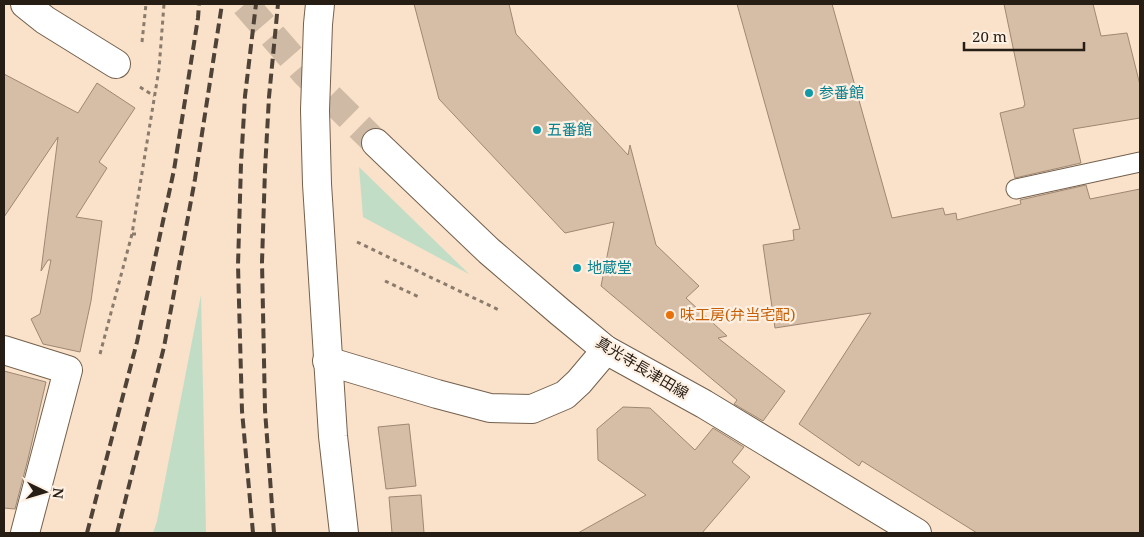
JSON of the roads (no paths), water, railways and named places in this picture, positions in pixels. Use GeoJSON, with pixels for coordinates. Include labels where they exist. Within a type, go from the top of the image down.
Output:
{"type":"FeatureCollection","features":[{"type":"Feature","properties":{"kind":"street"},"geometry":{"type":"LineString","coordinates":[[25,4],[45,20],[116,64]]}},
{"type":"Feature","properties":{"kind":"street"},"geometry":{"type":"LineString","coordinates":[[320,4],[316,100],[317,184],[333,436],[344,533]]}},
{"type":"Feature","properties":{"kind":"street","name":"真光寺長津田線"},"geometry":{"type":"LineString","coordinates":[[376,143],[489,252],[606,350],[704,404],[917,533]]}},
{"type":"Feature","properties":{"kind":"street"},"geometry":{"type":"LineString","coordinates":[[4,350],[68,370],[25,533]]}},
{"type":"Feature","properties":{"kind":"street"},"geometry":{"type":"LineString","coordinates":[[328,361],[490,408],[532,409],[565,395],[579,382],[606,350]]}},
{"type":"Feature","properties":{"kind":"lane"},"geometry":{"type":"LineString","coordinates":[[1016,189],[1140,162]]}},
{"type":"Feature","properties":{"kind":"tunnel"},"geometry":{"type":"LineString","coordinates":[[245,4],[306,74],[376,143]]}},
{"type":"Feature","properties":{"kind":"railway"},"geometry":{"type":"LineString","coordinates":[[87,533],[137,342],[174,170],[199,4]]}},
{"type":"Feature","properties":{"kind":"railway"},"geometry":{"type":"LineString","coordinates":[[117,533],[164,347],[195,179],[222,4]]}},
{"type":"Feature","properties":{"kind":"railway"},"geometry":{"type":"LineString","coordinates":[[253,533],[242,411],[238,265],[245,96],[256,4]]}},
{"type":"Feature","properties":{"kind":"railway"},"geometry":{"type":"LineString","coordinates":[[274,533],[265,410],[262,262],[269,97],[278,4]]}},
{"type":"Feature","properties":{"kind":"place","name":"参番館"},"geometry":{"type":"Point","coordinates":[809,93]}},
{"type":"Feature","properties":{"kind":"place","name":"五番館"},"geometry":{"type":"Point","coordinates":[537,130]}},
{"type":"Feature","properties":{"kind":"place","name":"地蔵堂"},"geometry":{"type":"Point","coordinates":[577,268]}},
{"type":"Feature","properties":{"kind":"place","name":"味工房(弁当宅配)"},"geometry":{"type":"Point","coordinates":[670,315]}}]}
